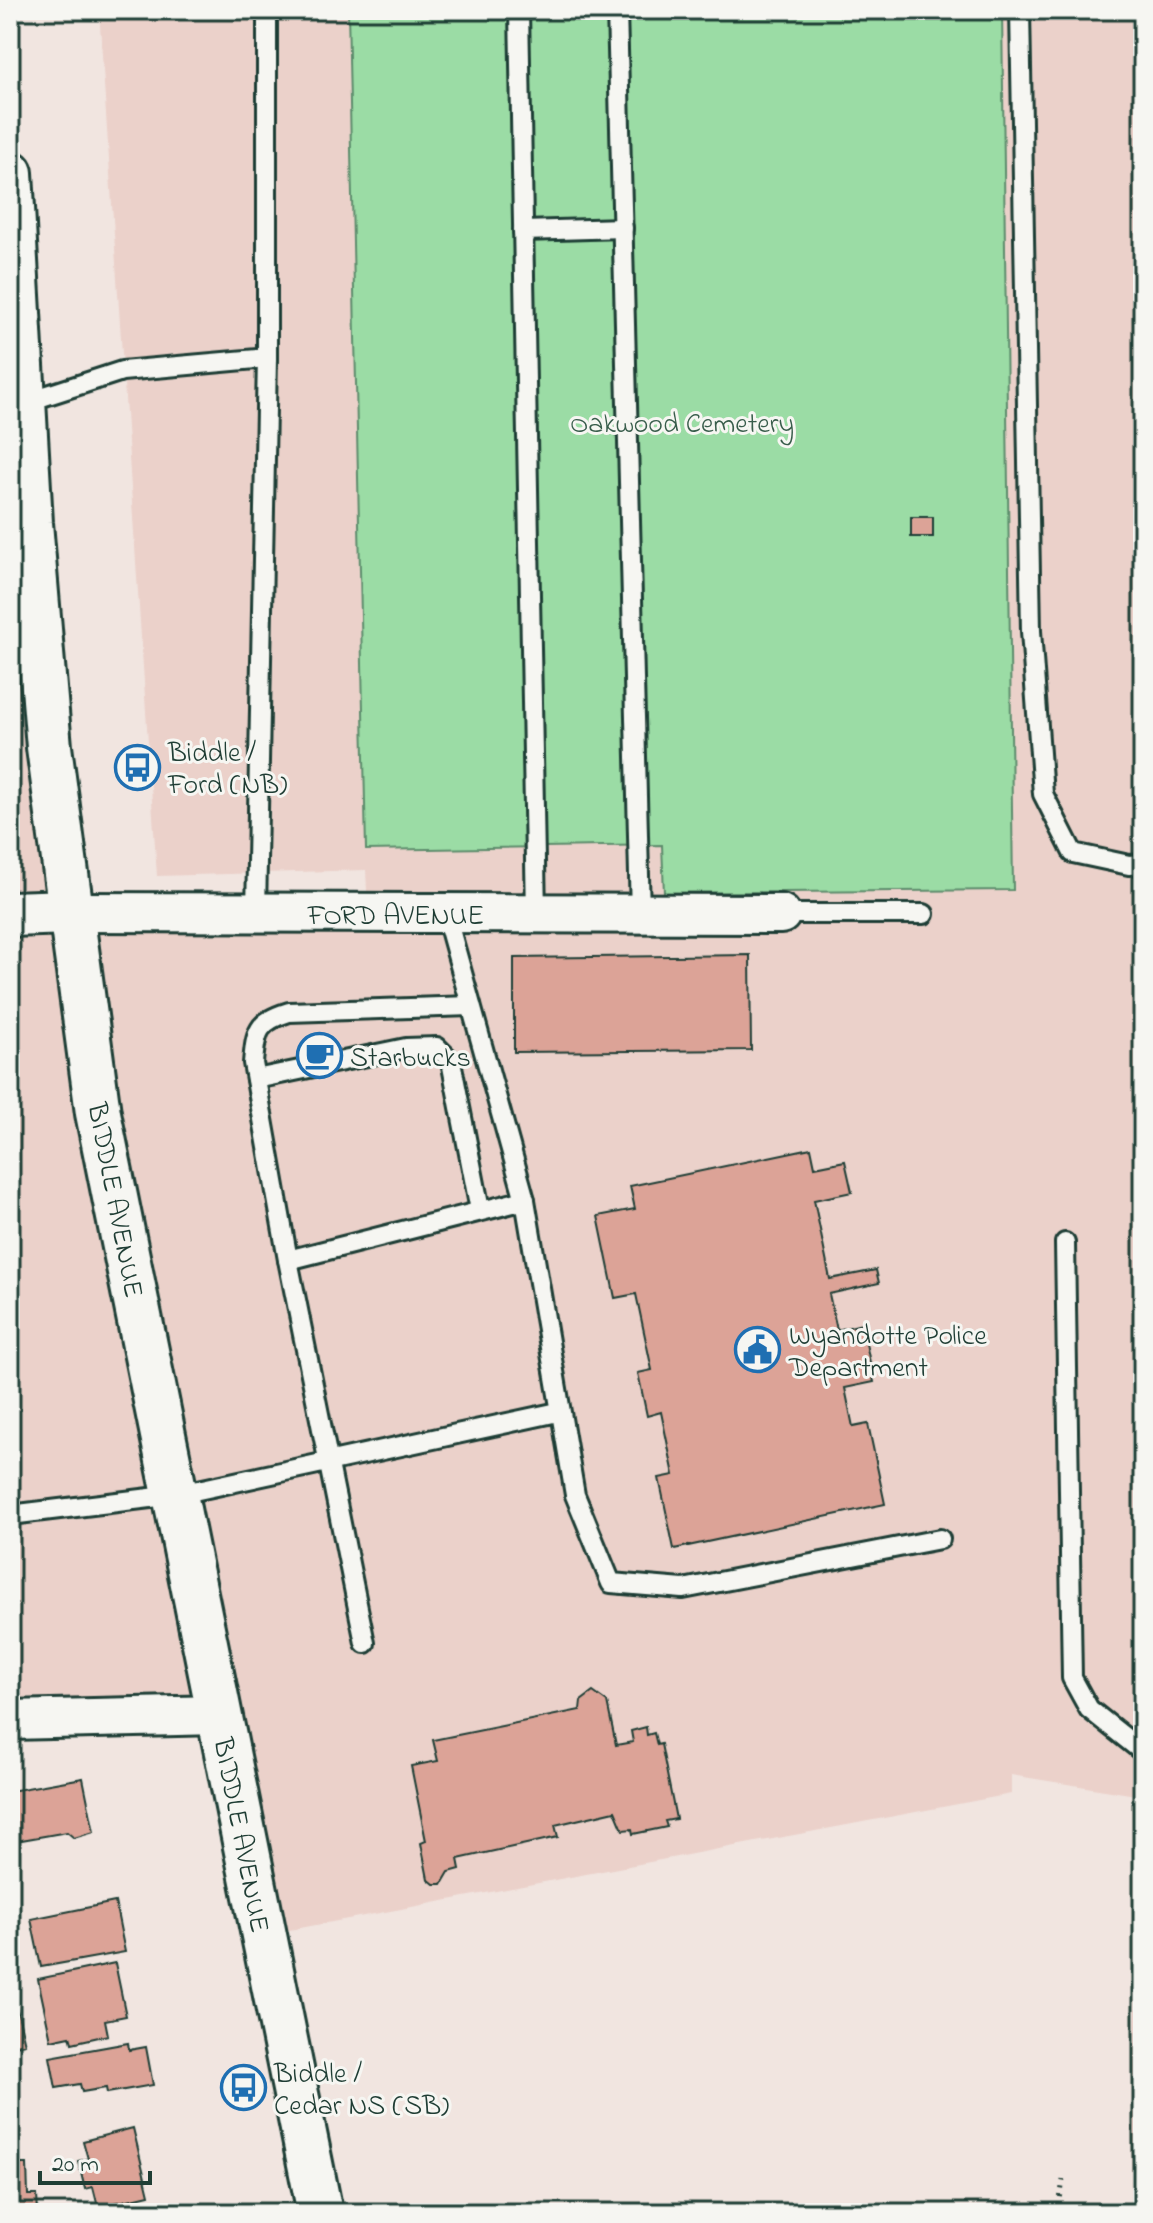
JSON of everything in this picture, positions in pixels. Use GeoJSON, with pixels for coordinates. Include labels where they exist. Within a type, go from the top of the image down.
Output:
{"type":"FeatureCollection","features":[{"type":"Feature","properties":{"kind":"main road","name":"BIDDLE AVENUE"},"geometry":{"type":"LineString","coordinates":[[10,173],[20,502],[98,1113],[320,2213]]}},
{"type":"Feature","properties":{"kind":"main road","name":"FORD AVENUE"},"geometry":{"type":"LineString","coordinates":[[10,914],[70,912]]}},
{"type":"Feature","properties":{"kind":"street","name":"FORD AVENUE"},"geometry":{"type":"LineString","coordinates":[[70,912],[781,914]]}},
{"type":"Feature","properties":{"kind":"street"},"geometry":{"type":"LineString","coordinates":[[10,1720],[219,1715]]}},
{"type":"Feature","properties":{"kind":"lane"},"geometry":{"type":"LineString","coordinates":[[256,912],[267,358],[267,10]]}},
{"type":"Feature","properties":{"kind":"lane"},"geometry":{"type":"LineString","coordinates":[[519,10],[536,914]]}},
{"type":"Feature","properties":{"kind":"lane"},"geometry":{"type":"LineString","coordinates":[[617,10],[640,914]]}},
{"type":"Feature","properties":{"kind":"lane"},"geometry":{"type":"LineString","coordinates":[[1020,10],[1031,631],[1043,794],[1073,853],[1129,865],[1143,864]]}},
{"type":"Feature","properties":{"kind":"lane"},"geometry":{"type":"LineString","coordinates":[[523,231],[623,228]]}},
{"type":"Feature","properties":{"kind":"lane"},"geometry":{"type":"LineString","coordinates":[[17,403],[122,371],[267,358]]}},
{"type":"Feature","properties":{"kind":"lane"},"geometry":{"type":"LineString","coordinates":[[781,914],[924,914]]}},
{"type":"Feature","properties":{"kind":"lane"},"geometry":{"type":"LineString","coordinates":[[446,915],[525,1200],[547,1323],[558,1412],[575,1495],[611,1583],[683,1589],[940,1539]]}},
{"type":"Feature","properties":{"kind":"lane"},"geometry":{"type":"LineString","coordinates":[[365,1643],[288,1260],[256,1079],[255,1036],[267,1019],[289,1012],[471,1006]]}},
{"type":"Feature","properties":{"kind":"lane"},"geometry":{"type":"LineString","coordinates":[[256,1079],[406,1048],[437,1047],[451,1061],[480,1210]]}},
{"type":"Feature","properties":{"kind":"lane"},"geometry":{"type":"LineString","coordinates":[[288,1260],[525,1200]]}},
{"type":"Feature","properties":{"kind":"lane"},"geometry":{"type":"LineString","coordinates":[[1065,1243],[1072,1678],[1089,1709],[1143,1752]]}},
{"type":"Feature","properties":{"kind":"lane"},"geometry":{"type":"LineString","coordinates":[[10,1515],[175,1495],[558,1412]]}},
{"type":"Feature","properties":{"kind":"path"},"geometry":{"type":"LineString","coordinates":[[1058,2213],[1063,2180]]}},
{"type":"Feature","properties":{"kind":"shaded area"},"geometry":{"type":"Polygon","coordinates":[[[99,10],[348,10],[367,850],[663,845],[665,893],[1013,889],[1002,10],[1143,10],[1143,2213],[1130,2213],[1142,1796],[1011,1775],[1011,1794],[263,1935],[219,1715],[10,1720],[10,173],[70,912],[368,913],[366,870],[157,876],[99,10]]]}},
{"type":"Feature","properties":{"kind":"green space","name":"Oakwood Cemetery"},"geometry":{"type":"Polygon","coordinates":[[[348,10],[1002,10],[1013,890],[664,893],[662,845],[366,850],[348,10]]]}},
{"type":"Feature","properties":{"kind":"building"},"geometry":{"type":"Polygon","coordinates":[[[911,517],[933,517],[933,537],[911,537],[911,517]]]}},
{"type":"Feature","properties":{"kind":"building"},"geometry":{"type":"Polygon","coordinates":[[[750,955],[751,1050],[514,1052],[514,958],[750,955]]]}},
{"type":"Feature","properties":{"kind":"building","name":"Wyandotte Police Department"},"geometry":{"type":"Polygon","coordinates":[[[811,1148],[815,1167],[845,1161],[852,1192],[814,1200],[830,1279],[876,1270],[879,1283],[829,1294],[837,1330],[862,1324],[874,1382],[845,1388],[853,1427],[868,1424],[885,1504],[674,1549],[659,1478],[674,1475],[661,1412],[647,1416],[638,1373],[652,1370],[636,1294],[615,1298],[598,1216],[635,1209],[630,1186],[811,1148]]]}},
{"type":"Feature","properties":{"kind":"building"},"geometry":{"type":"Polygon","coordinates":[[[593,1692],[607,1702],[616,1745],[633,1742],[631,1731],[646,1727],[647,1735],[654,1733],[657,1745],[661,1744],[676,1819],[665,1821],[667,1827],[633,1834],[632,1829],[623,1830],[615,1811],[555,1825],[558,1837],[458,1859],[460,1869],[449,1872],[442,1884],[434,1884],[428,1879],[421,1843],[426,1841],[411,1766],[438,1761],[433,1740],[580,1710],[581,1701],[593,1692]]]}},
{"type":"Feature","properties":{"kind":"building"},"geometry":{"type":"Polygon","coordinates":[[[83,1778],[94,1832],[74,1838],[67,1832],[10,1842],[10,1791],[83,1778]]]}},
{"type":"Feature","properties":{"kind":"building"},"geometry":{"type":"Polygon","coordinates":[[[115,1902],[125,1952],[41,1967],[31,1919],[115,1902]]]}},
{"type":"Feature","properties":{"kind":"building"},"geometry":{"type":"Polygon","coordinates":[[[115,1963],[126,2016],[105,2020],[108,2035],[72,2043],[70,2036],[51,2040],[38,1979],[115,1963]]]}},
{"type":"Feature","properties":{"kind":"building"},"geometry":{"type":"Polygon","coordinates":[[[15,2000],[25,2044],[10,2047],[10,2001],[15,2000]]]}},
{"type":"Feature","properties":{"kind":"building"},"geometry":{"type":"Polygon","coordinates":[[[128,2043],[129,2050],[146,2047],[153,2085],[107,2093],[106,2088],[82,2092],[80,2084],[56,2088],[50,2057],[128,2043]]]}},
{"type":"Feature","properties":{"kind":"building"},"geometry":{"type":"Polygon","coordinates":[[[133,2128],[149,2195],[98,2207],[93,2187],[85,2189],[78,2161],[88,2159],[83,2141],[133,2128]]]}},
{"type":"Feature","properties":{"kind":"building"},"geometry":{"type":"Polygon","coordinates":[[[10,2164],[27,2164],[28,2195],[37,2195],[38,2213],[10,2213],[10,2164]]]}},
{"type":"Feature","properties":{"kind":"place","name":"Biddle / Ford (NB)"},"geometry":{"type":"Point","coordinates":[137,767]}},
{"type":"Feature","properties":{"kind":"place","name":"Starbucks"},"geometry":{"type":"Point","coordinates":[319,1056]}},
{"type":"Feature","properties":{"kind":"place","name":"Wyandotte Police Department"},"geometry":{"type":"Point","coordinates":[758,1350]}},
{"type":"Feature","properties":{"kind":"place","name":"Biddle / Cedar NS (SB)"},"geometry":{"type":"Point","coordinates":[243,2088]}}]}
